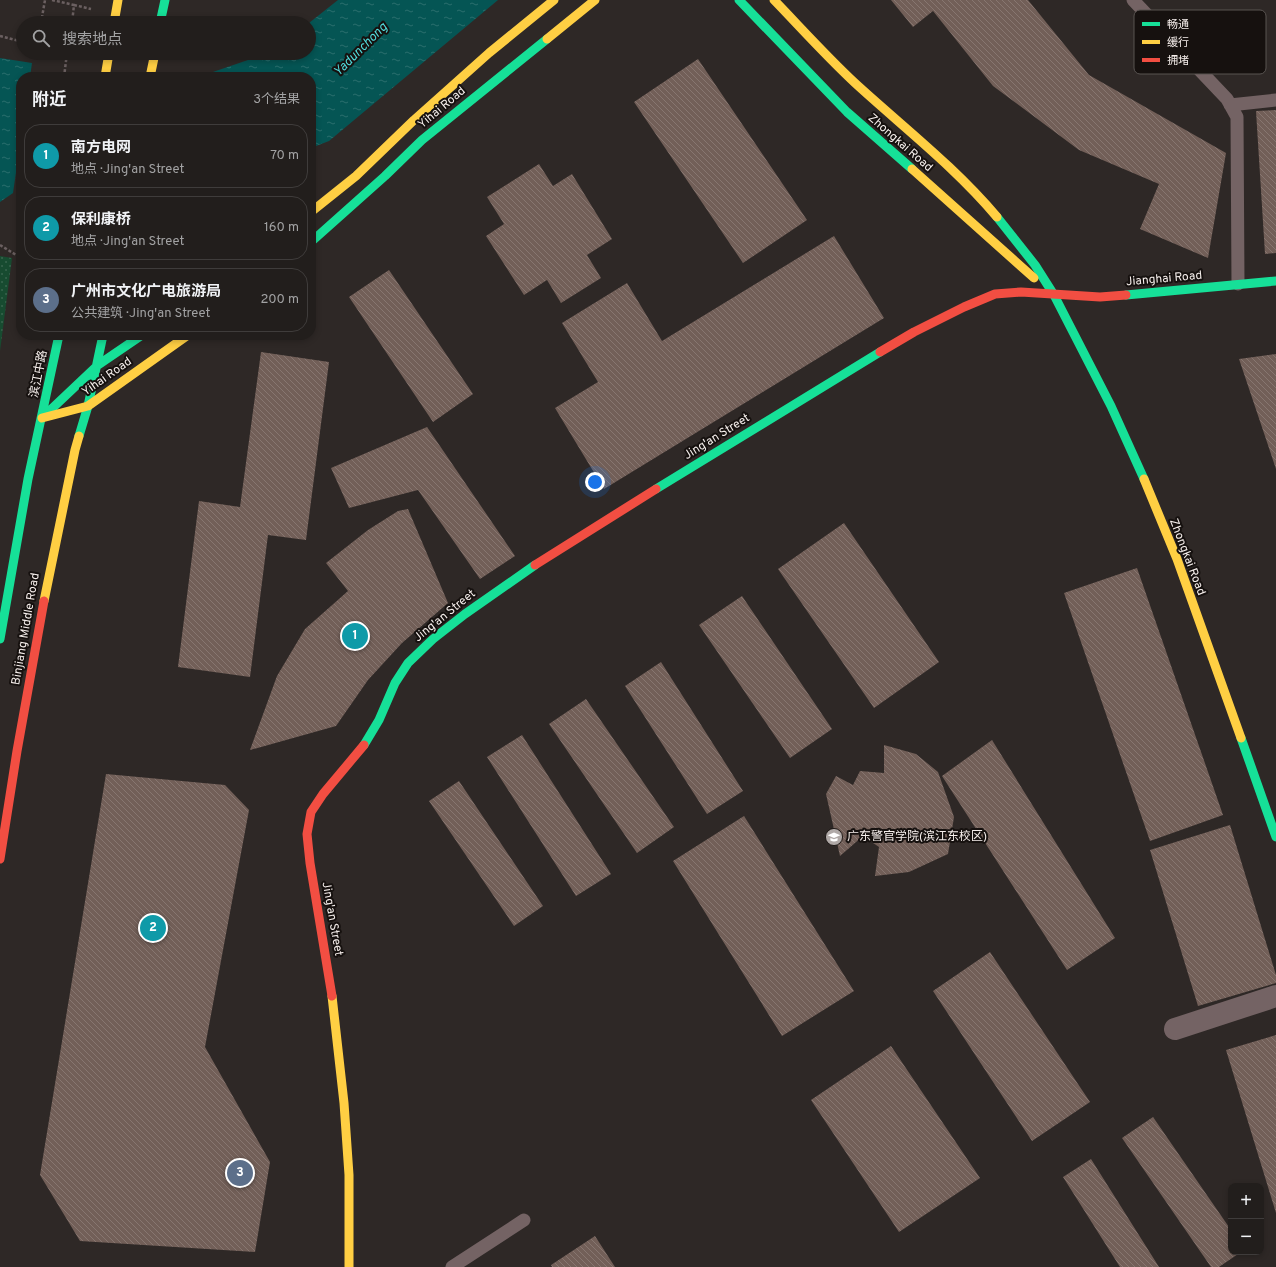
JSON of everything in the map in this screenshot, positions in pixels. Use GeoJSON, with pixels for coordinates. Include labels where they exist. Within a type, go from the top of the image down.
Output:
{"type":"FeatureCollection","features":[{"type":"Feature","properties":{"kind":"street"},"geometry":{"type":"LineString","coordinates":[[115,16],[118,0]]}},
{"type":"Feature","properties":{"kind":"street"},"geometry":{"type":"LineString","coordinates":[[161,16],[164,0]]}},
{"type":"Feature","properties":{"kind":"street","name":"Yihai Road"},"geometry":{"type":"LineString","coordinates":[[316,208],[356,176],[414,120],[488,54],[554,0]]}},
{"type":"Feature","properties":{"kind":"street","name":"Yihai Road"},"geometry":{"type":"LineString","coordinates":[[316,238],[385,176],[422,140],[595,0]]}},
{"type":"Feature","properties":{"kind":"street","name":"Zhongkai Road"},"geometry":{"type":"LineString","coordinates":[[739,0],[846,112],[922,177],[1015,262],[1054,295]]}},
{"type":"Feature","properties":{"kind":"street","name":"Zhongkai Road"},"geometry":{"type":"LineString","coordinates":[[774,0],[854,82],[950,167],[982,199],[1026,252],[1054,295],[1111,406],[1142,474],[1176,559],[1276,837]]}},
{"type":"Feature","properties":{"kind":"street"},"geometry":{"type":"LineString","coordinates":[[106,72],[108,60]]}},
{"type":"Feature","properties":{"kind":"street"},"geometry":{"type":"LineString","coordinates":[[151,72],[154,60]]}},
{"type":"Feature","properties":{"kind":"street","name":"Jianghai Road"},"geometry":{"type":"LineString","coordinates":[[1054,295],[1100,297],[1276,281]]}},
{"type":"Feature","properties":{"kind":"street","name":"Jing'an Street"},"geometry":{"type":"LineString","coordinates":[[349,1267],[349,1175],[344,1103],[330,974],[306,834],[311,812],[323,794],[362,748],[379,720],[394,683],[408,663],[433,639],[521,574],[581,535],[795,403],[914,332],[964,307],[995,294],[1021,292],[1054,295]]}},
{"type":"Feature","properties":{"kind":"street","name":"滨江中路"},"geometry":{"type":"LineString","coordinates":[[42,418],[57,340]]}},
{"type":"Feature","properties":{"kind":"street"},"geometry":{"type":"LineString","coordinates":[[88,406],[102,340]]}},
{"type":"Feature","properties":{"kind":"street","name":"Yihai Road"},"geometry":{"type":"LineString","coordinates":[[42,418],[98,365],[135,340]]}},
{"type":"Feature","properties":{"kind":"street","name":"Yihai Road"},"geometry":{"type":"LineString","coordinates":[[42,418],[88,406],[181,340]]}},
{"type":"Feature","properties":{"kind":"street","name":"Binjiang Middle Road"},"geometry":{"type":"LineString","coordinates":[[0,860],[17,751],[49,572],[75,450],[88,406]]}},
{"type":"Feature","properties":{"kind":"street","name":"Binjiang Middle Road"},"geometry":{"type":"LineString","coordinates":[[0,639],[28,479],[42,418]]}},
{"type":"Feature","properties":{"kind":"street"},"geometry":{"type":"LineString","coordinates":[[1175,1029],[1276,996]]}},
{"type":"Feature","properties":{"kind":"lane"},"geometry":{"type":"LineString","coordinates":[[1133,0],[1142,10]]}},
{"type":"Feature","properties":{"kind":"lane"},"geometry":{"type":"LineString","coordinates":[[1203,74],[1227,99],[1237,117],[1238,284]]}},
{"type":"Feature","properties":{"kind":"lane"},"geometry":{"type":"LineString","coordinates":[[1230,105],[1276,100]]}},
{"type":"Feature","properties":{"kind":"lane"},"geometry":{"type":"LineString","coordinates":[[452,1267],[524,1220]]}},
{"type":"Feature","properties":{"kind":"path"},"geometry":{"type":"LineString","coordinates":[[42,16],[45,0]]}},
{"type":"Feature","properties":{"kind":"path"},"geometry":{"type":"LineString","coordinates":[[52,0],[74,5],[73,16]]}},
{"type":"Feature","properties":{"kind":"path"},"geometry":{"type":"LineString","coordinates":[[0,36],[16,40]]}},
{"type":"Feature","properties":{"kind":"path"},"geometry":{"type":"LineString","coordinates":[[65,72],[66,60]]}},
{"type":"Feature","properties":{"kind":"path"},"geometry":{"type":"LineString","coordinates":[[0,245],[16,255]]}},
{"type":"Feature","properties":{"kind":"green space"},"geometry":{"type":"Polygon","coordinates":[[[0,256],[12,258],[0,351],[0,256]]]}},
{"type":"Feature","properties":{"kind":"water","name":"Yadunchong"},"geometry":{"type":"Polygon","coordinates":[[[338,0],[498,0],[329,141],[316,146],[316,72],[213,72],[248,60],[316,60],[316,17],[338,0]]]}},
{"type":"Feature","properties":{"kind":"water"},"geometry":{"type":"Polygon","coordinates":[[[0,58],[32,63],[31,72],[16,72],[16,172],[13,193],[0,202],[0,58]]]}},
{"type":"Feature","properties":{"kind":"building"},"geometry":{"type":"Polygon","coordinates":[[[891,0],[1028,0],[1089,75],[1226,153],[1208,258],[1140,229],[1159,184],[1079,150],[993,86],[933,11],[913,27],[891,0]]]}},
{"type":"Feature","properties":{"kind":"building"},"geometry":{"type":"Polygon","coordinates":[[[698,59],[807,220],[743,263],[634,102],[698,59]]]}},
{"type":"Feature","properties":{"kind":"building"},"geometry":{"type":"Polygon","coordinates":[[[1276,110],[1276,253],[1265,254],[1256,111],[1276,110]]]}},
{"type":"Feature","properties":{"kind":"building"},"geometry":{"type":"Polygon","coordinates":[[[539,164],[553,186],[572,174],[612,239],[587,255],[601,278],[561,303],[547,280],[524,295],[486,236],[504,224],[487,197],[539,164]]]}},
{"type":"Feature","properties":{"kind":"building"},"geometry":{"type":"Polygon","coordinates":[[[834,236],[884,318],[604,489],[555,408],[598,382],[562,323],[627,283],[662,341],[834,236]]]}},
{"type":"Feature","properties":{"kind":"building"},"geometry":{"type":"Polygon","coordinates":[[[389,270],[473,394],[433,422],[349,297],[389,270]]]}},
{"type":"Feature","properties":{"kind":"building"},"geometry":{"type":"Polygon","coordinates":[[[261,352],[329,362],[306,540],[268,535],[250,677],[178,667],[199,501],[240,507],[261,352]]]}},
{"type":"Feature","properties":{"kind":"building"},"geometry":{"type":"Polygon","coordinates":[[[1276,354],[1276,469],[1239,359],[1276,354]]]}},
{"type":"Feature","properties":{"kind":"building"},"geometry":{"type":"Polygon","coordinates":[[[427,427],[515,556],[480,579],[418,490],[349,508],[331,468],[427,427]]]}},
{"type":"Feature","properties":{"kind":"building"},"geometry":{"type":"Polygon","coordinates":[[[408,509],[448,603],[402,643],[368,680],[336,726],[250,750],[277,676],[305,629],[348,591],[326,563],[368,530],[398,511],[408,509]]]}},
{"type":"Feature","properties":{"kind":"building"},"geometry":{"type":"Polygon","coordinates":[[[844,523],[939,662],[874,708],[778,569],[844,523]]]}},
{"type":"Feature","properties":{"kind":"building"},"geometry":{"type":"Polygon","coordinates":[[[1137,568],[1223,815],[1150,841],[1064,593],[1137,568]]]}},
{"type":"Feature","properties":{"kind":"building"},"geometry":{"type":"Polygon","coordinates":[[[742,596],[832,729],[790,758],[699,625],[742,596]]]}},
{"type":"Feature","properties":{"kind":"building"},"geometry":{"type":"Polygon","coordinates":[[[661,662],[743,791],[707,814],[625,686],[661,662]]]}},
{"type":"Feature","properties":{"kind":"building"},"geometry":{"type":"Polygon","coordinates":[[[586,699],[674,827],[637,853],[549,724],[586,699]]]}},
{"type":"Feature","properties":{"kind":"building"},"geometry":{"type":"Polygon","coordinates":[[[522,735],[611,874],[576,896],[487,757],[522,735]]]}},
{"type":"Feature","properties":{"kind":"building"},"geometry":{"type":"Polygon","coordinates":[[[992,740],[1115,938],[1067,970],[942,776],[992,740]]]}},
{"type":"Feature","properties":{"kind":"building"},"geometry":{"type":"Polygon","coordinates":[[[884,745],[916,754],[938,772],[954,817],[948,854],[909,872],[875,876],[879,847],[863,836],[840,856],[826,794],[836,776],[853,785],[860,771],[884,773],[884,745]]]}},
{"type":"Feature","properties":{"kind":"building"},"geometry":{"type":"Polygon","coordinates":[[[106,774],[225,785],[249,810],[205,1047],[270,1162],[255,1252],[80,1241],[40,1175],[106,774]]]}},
{"type":"Feature","properties":{"kind":"building"},"geometry":{"type":"Polygon","coordinates":[[[459,781],[543,906],[514,926],[429,801],[459,781]]]}},
{"type":"Feature","properties":{"kind":"building"},"geometry":{"type":"Polygon","coordinates":[[[744,816],[854,991],[782,1036],[673,861],[744,816]]]}},
{"type":"Feature","properties":{"kind":"building"},"geometry":{"type":"Polygon","coordinates":[[[1230,825],[1276,975],[1276,983],[1198,1006],[1150,850],[1230,825]]]}},
{"type":"Feature","properties":{"kind":"building"},"geometry":{"type":"Polygon","coordinates":[[[990,952],[1090,1102],[1032,1141],[933,991],[990,952]]]}},
{"type":"Feature","properties":{"kind":"building"},"geometry":{"type":"Polygon","coordinates":[[[1276,1035],[1276,1213],[1226,1050],[1276,1035]]]}},
{"type":"Feature","properties":{"kind":"building"},"geometry":{"type":"Polygon","coordinates":[[[891,1046],[980,1178],[899,1232],[811,1100],[891,1046]]]}},
{"type":"Feature","properties":{"kind":"building"},"geometry":{"type":"Polygon","coordinates":[[[1153,1117],[1228,1226],[1228,1255],[1237,1255],[1219,1267],[1211,1267],[1122,1138],[1153,1117]]]}},
{"type":"Feature","properties":{"kind":"building"},"geometry":{"type":"Polygon","coordinates":[[[1091,1159],[1159,1267],[1120,1267],[1063,1177],[1091,1159]]]}},
{"type":"Feature","properties":{"kind":"building"},"geometry":{"type":"Polygon","coordinates":[[[595,1236],[615,1267],[552,1267],[551,1265],[595,1236]]]}},
{"type":"Feature","properties":{"kind":"traffic: fast"},"geometry":{"type":"LineString","coordinates":[[162,16],[165,0]]}},
{"type":"Feature","properties":{"kind":"traffic: fast"},"geometry":{"type":"LineString","coordinates":[[739,0],[847,112],[912,169]]}},
{"type":"Feature","properties":{"kind":"traffic: fast"},"geometry":{"type":"LineString","coordinates":[[316,238],[385,176],[422,140],[547,39]]}},
{"type":"Feature","properties":{"kind":"traffic: fast"},"geometry":{"type":"LineString","coordinates":[[997,217],[1035,265],[1054,295],[1111,406],[1144,479]]}},
{"type":"Feature","properties":{"kind":"traffic: fast"},"geometry":{"type":"LineString","coordinates":[[1126,295],[1276,281]]}},
{"type":"Feature","properties":{"kind":"traffic: fast"},"geometry":{"type":"LineString","coordinates":[[0,639],[28,479],[58,340]]}},
{"type":"Feature","properties":{"kind":"traffic: fast"},"geometry":{"type":"LineString","coordinates":[[79,436],[88,406],[102,340]]}},
{"type":"Feature","properties":{"kind":"traffic: fast"},"geometry":{"type":"LineString","coordinates":[[43,417],[98,365],[135,340]]}},
{"type":"Feature","properties":{"kind":"traffic: fast"},"geometry":{"type":"LineString","coordinates":[[656,489],[880,352]]}},
{"type":"Feature","properties":{"kind":"traffic: fast"},"geometry":{"type":"LineString","coordinates":[[364,745],[379,720],[395,683],[408,663],[433,639],[465,614],[535,565]]}},
{"type":"Feature","properties":{"kind":"traffic: fast"},"geometry":{"type":"LineString","coordinates":[[1241,738],[1276,837]]}},
{"type":"Feature","properties":{"kind":"traffic: slow"},"geometry":{"type":"LineString","coordinates":[[115,16],[118,0]]}},
{"type":"Feature","properties":{"kind":"traffic: slow"},"geometry":{"type":"LineString","coordinates":[[316,208],[356,176],[414,120],[489,53],[554,0]]}},
{"type":"Feature","properties":{"kind":"traffic: slow"},"geometry":{"type":"LineString","coordinates":[[547,39],[595,0]]}},
{"type":"Feature","properties":{"kind":"traffic: slow"},"geometry":{"type":"LineString","coordinates":[[774,0],[824,53],[964,181],[997,217]]}},
{"type":"Feature","properties":{"kind":"traffic: slow"},"geometry":{"type":"LineString","coordinates":[[106,72],[108,60]]}},
{"type":"Feature","properties":{"kind":"traffic: slow"},"geometry":{"type":"LineString","coordinates":[[151,72],[154,60]]}},
{"type":"Feature","properties":{"kind":"traffic: slow"},"geometry":{"type":"LineString","coordinates":[[912,169],[1034,278]]}},
{"type":"Feature","properties":{"kind":"traffic: slow"},"geometry":{"type":"LineString","coordinates":[[42,418],[88,406],[181,340]]}},
{"type":"Feature","properties":{"kind":"traffic: slow"},"geometry":{"type":"LineString","coordinates":[[44,601],[79,436]]}},
{"type":"Feature","properties":{"kind":"traffic: slow"},"geometry":{"type":"LineString","coordinates":[[1144,479],[1177,559],[1241,738]]}},
{"type":"Feature","properties":{"kind":"traffic: slow"},"geometry":{"type":"LineString","coordinates":[[332,996],[344,1103],[349,1175],[349,1267]]}},
{"type":"Feature","properties":{"kind":"traffic: jam"},"geometry":{"type":"LineString","coordinates":[[880,352],[914,332],[964,307],[995,294],[1021,292],[1100,297],[1126,295]]}},
{"type":"Feature","properties":{"kind":"traffic: jam"},"geometry":{"type":"LineString","coordinates":[[535,565],[656,489]]}},
{"type":"Feature","properties":{"kind":"traffic: jam"},"geometry":{"type":"LineString","coordinates":[[0,859],[17,751],[44,601]]}},
{"type":"Feature","properties":{"kind":"traffic: jam"},"geometry":{"type":"LineString","coordinates":[[332,996],[310,863],[307,834],[311,812],[323,794],[364,745]]}},
{"type":"Feature","properties":{"kind":"place","name":"南方电网"},"geometry":{"type":"Point","coordinates":[355,636]}},
{"type":"Feature","properties":{"kind":"place","name":"广东警官学院(滨江东校区)"},"geometry":{"type":"Point","coordinates":[834,837]}},
{"type":"Feature","properties":{"kind":"place","name":"保利·康桥"},"geometry":{"type":"Point","coordinates":[153,928]}},
{"type":"Feature","properties":{"kind":"place","name":"广州市文化广电旅游局"},"geometry":{"type":"Point","coordinates":[240,1173]}}]}
